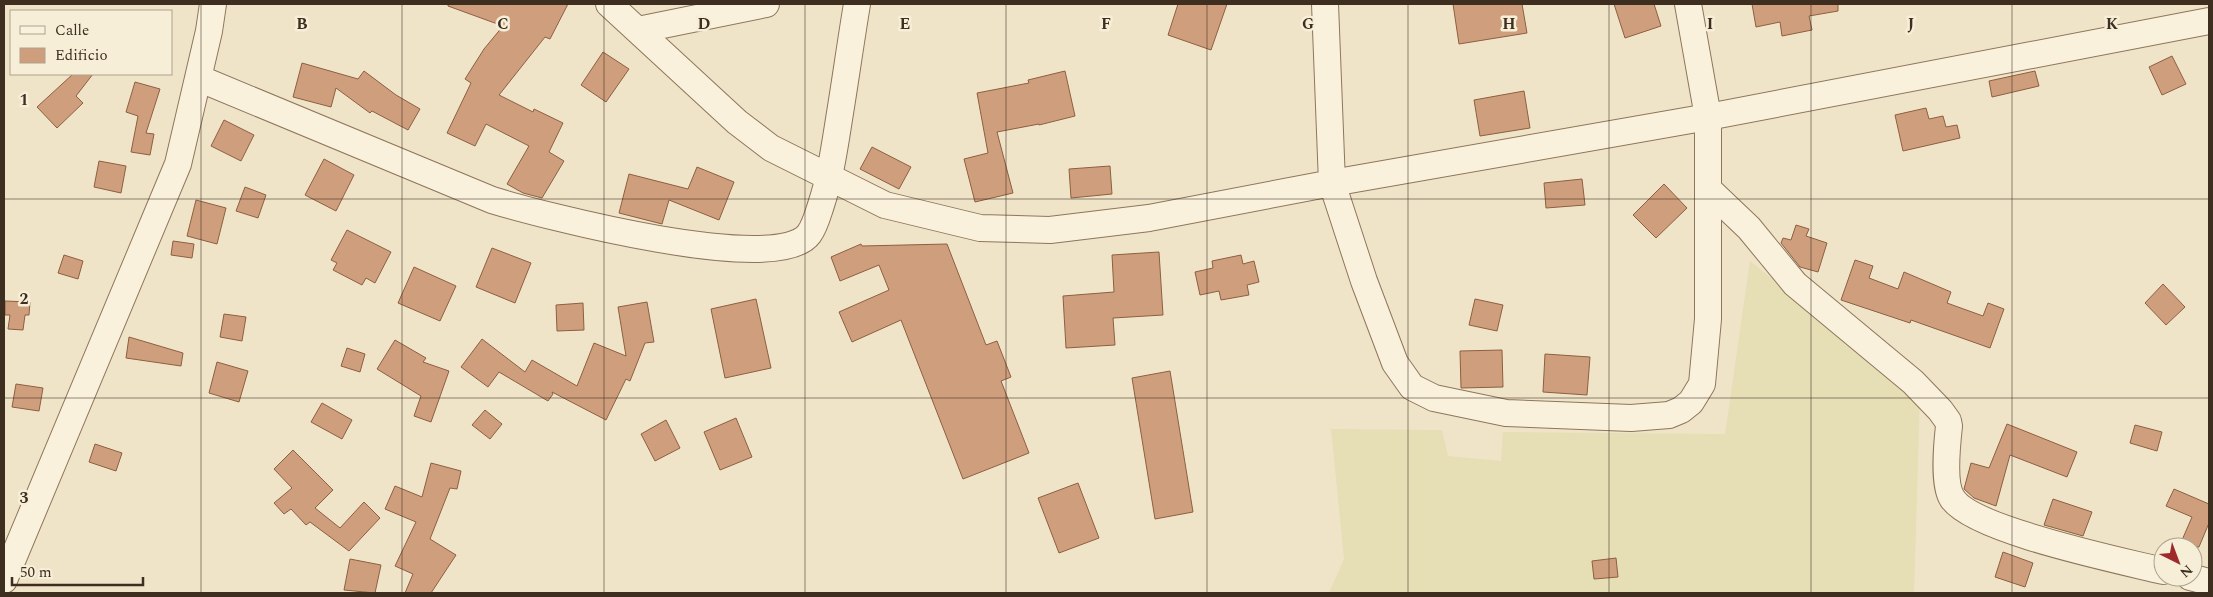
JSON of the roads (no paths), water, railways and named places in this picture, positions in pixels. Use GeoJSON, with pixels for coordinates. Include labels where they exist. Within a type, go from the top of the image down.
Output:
{"type":"FeatureCollection","features":[{"type":"Feature","properties":{"kind":"street"},"geometry":{"type":"LineString","coordinates":[[4,580],[178,164],[213,4]]}},
{"type":"Feature","properties":{"kind":"street"},"geometry":{"type":"LineString","coordinates":[[609,4],[737,122],[771,148],[884,205],[980,228],[1050,230],[1149,218],[1332,183],[1708,117],[2209,22]]}},
{"type":"Feature","properties":{"kind":"street"},"geometry":{"type":"LineString","coordinates":[[638,30],[766,4]]}},
{"type":"Feature","properties":{"kind":"street"},"geometry":{"type":"LineString","coordinates":[[198,78],[492,200],[538,214],[664,241],[723,248],[761,249],[795,245],[809,234],[830,178],[857,4]]}},
{"type":"Feature","properties":{"kind":"street"},"geometry":{"type":"LineString","coordinates":[[1325,4],[1332,183],[1364,281],[1395,363],[1412,387],[1434,398],[1506,413],[1631,418],[1669,415],[1681,410],[1691,402],[1702,384],[1708,319],[1708,117],[1688,4]]}},
{"type":"Feature","properties":{"kind":"street"},"geometry":{"type":"LineString","coordinates":[[1708,189],[1749,228],[1794,284],[1914,382],[1940,410],[1948,421],[1949,426],[1948,488],[1952,498],[1966,512],[2070,550],[2153,569]]}}]}
